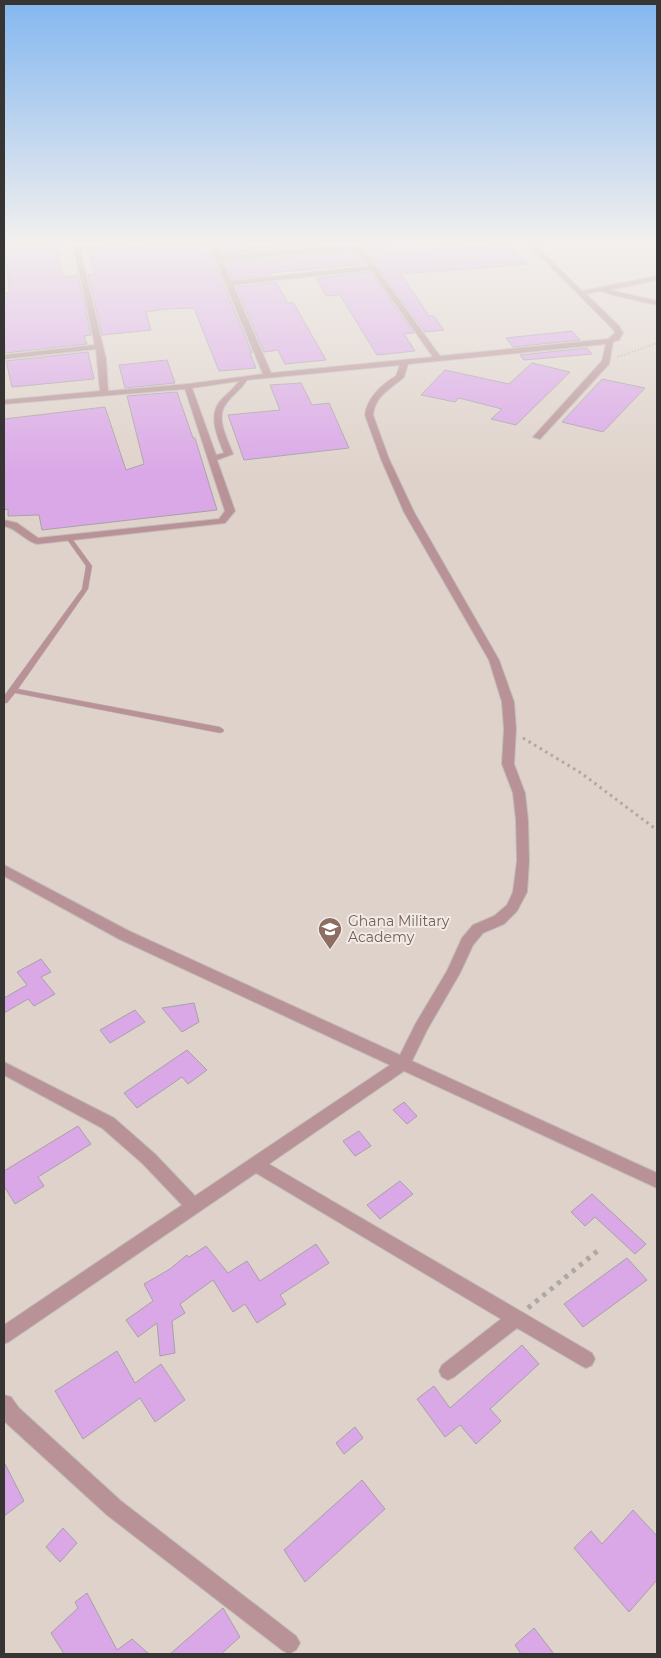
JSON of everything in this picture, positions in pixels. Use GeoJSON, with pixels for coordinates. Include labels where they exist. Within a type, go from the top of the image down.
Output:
{"type":"FeatureCollection","features":[{"type":"Feature","properties":{"kind":"street"},"geometry":{"type":"LineString","coordinates":[[92,321],[102,359],[104,393]]}},
{"type":"Feature","properties":{"kind":"street"},"geometry":{"type":"LineString","coordinates":[[246,321],[268,376]]}},
{"type":"Feature","properties":{"kind":"street"},"geometry":{"type":"LineString","coordinates":[[411,321],[438,359]]}},
{"type":"Feature","properties":{"kind":"street"},"geometry":{"type":"LineString","coordinates":[[4,402],[188,386],[244,378],[610,341],[619,334],[608,321]]}},
{"type":"Feature","properties":{"kind":"street"},"geometry":{"type":"LineString","coordinates":[[537,437],[606,362],[610,341]]}},
{"type":"Feature","properties":{"kind":"street"},"geometry":{"type":"LineString","coordinates":[[4,357],[98,347]]}},
{"type":"Feature","properties":{"kind":"street"},"geometry":{"type":"LineString","coordinates":[[4,1335],[403,1064],[421,1027],[453,974],[466,942],[478,929],[498,920],[512,908],[520,892],[523,861],[522,820],[519,793],[508,764],[510,729],[508,702],[494,660],[409,512],[385,459],[369,416],[370,408],[385,386],[400,377],[404,363]]}},
{"type":"Feature","properties":{"kind":"street"},"geometry":{"type":"LineString","coordinates":[[212,459],[229,454],[218,418],[221,403],[240,388],[244,378]]}},
{"type":"Feature","properties":{"kind":"street"},"geometry":{"type":"LineString","coordinates":[[4,523],[16,525],[28,539],[37,541],[222,521],[230,512],[188,386]]}},
{"type":"Feature","properties":{"kind":"street"},"geometry":{"type":"LineString","coordinates":[[4,870],[124,935],[657,1182]]}},
{"type":"Feature","properties":{"kind":"street"},"geometry":{"type":"LineString","coordinates":[[4,1068],[108,1123],[149,1158],[194,1206]]}},
{"type":"Feature","properties":{"kind":"street"},"geometry":{"type":"LineString","coordinates":[[256,1164],[586,1359]]}},
{"type":"Feature","properties":{"kind":"street"},"geometry":{"type":"LineString","coordinates":[[448,1370],[516,1318]]}},
{"type":"Feature","properties":{"kind":"street"},"geometry":{"type":"LineString","coordinates":[[4,1404],[12,1415],[114,1508],[289,1643]]}},
{"type":"Feature","properties":{"kind":"lane"},"geometry":{"type":"LineString","coordinates":[[4,701],[85,589],[89,566],[70,538]]}},
{"type":"Feature","properties":{"kind":"lane"},"geometry":{"type":"LineString","coordinates":[[13,690],[220,730]]}},
{"type":"Feature","properties":{"kind":"path"},"geometry":{"type":"LineString","coordinates":[[606,362],[657,343]]}},
{"type":"Feature","properties":{"kind":"path"},"geometry":{"type":"LineString","coordinates":[[510,729],[580,773],[657,830]]}},
{"type":"Feature","properties":{"kind":"path"},"geometry":{"type":"LineString","coordinates":[[516,1318],[601,1248]]}},
{"type":"Feature","properties":{"kind":"shaded area","name":"Ghana Military Academy"},"geometry":{"type":"Polygon","coordinates":[[[4,321],[657,321],[657,1654],[4,1654],[4,321]]]}},
{"type":"Feature","properties":{"kind":"building"},"geometry":{"type":"Polygon","coordinates":[[[4,321],[88,321],[91,335],[84,336],[87,344],[5,353],[4,321]]]}},
{"type":"Feature","properties":{"kind":"building"},"geometry":{"type":"Polygon","coordinates":[[[99,321],[149,321],[151,330],[102,335],[99,321]]]}},
{"type":"Feature","properties":{"kind":"building"},"geometry":{"type":"Polygon","coordinates":[[[199,321],[239,321],[256,368],[219,371],[199,321]]]}},
{"type":"Feature","properties":{"kind":"building"},"geometry":{"type":"Polygon","coordinates":[[[251,321],[304,321],[326,360],[285,364],[278,350],[264,352],[251,321]]]}},
{"type":"Feature","properties":{"kind":"building"},"geometry":{"type":"Polygon","coordinates":[[[356,321],[406,321],[414,333],[404,334],[415,351],[377,355],[356,321]]]}},
{"type":"Feature","properties":{"kind":"building"},"geometry":{"type":"Polygon","coordinates":[[[417,321],[438,321],[444,330],[425,332],[417,321]]]}},
{"type":"Feature","properties":{"kind":"building"},"geometry":{"type":"Polygon","coordinates":[[[572,331],[580,340],[513,347],[506,338],[572,331]]]}},
{"type":"Feature","properties":{"kind":"building"},"geometry":{"type":"Polygon","coordinates":[[[587,348],[592,354],[524,360],[520,355],[587,348]]]}},
{"type":"Feature","properties":{"kind":"building"},"geometry":{"type":"Polygon","coordinates":[[[88,352],[94,379],[12,387],[6,361],[88,352]]]}},
{"type":"Feature","properties":{"kind":"building"},"geometry":{"type":"Polygon","coordinates":[[[167,360],[175,383],[125,388],[119,365],[167,360]]]}},
{"type":"Feature","properties":{"kind":"building"},"geometry":{"type":"Polygon","coordinates":[[[532,363],[570,372],[516,425],[491,419],[502,409],[459,398],[455,402],[421,395],[445,370],[509,384],[532,363]]]}},
{"type":"Feature","properties":{"kind":"building"},"geometry":{"type":"Polygon","coordinates":[[[602,379],[645,388],[603,432],[562,422],[602,379]]]}},
{"type":"Feature","properties":{"kind":"building"},"geometry":{"type":"Polygon","coordinates":[[[301,383],[312,405],[329,403],[349,448],[244,460],[228,415],[280,410],[270,385],[301,383]]]}},
{"type":"Feature","properties":{"kind":"building"},"geometry":{"type":"Polygon","coordinates":[[[177,392],[193,438],[195,438],[217,510],[42,530],[39,515],[8,516],[8,509],[4,510],[4,419],[105,407],[126,470],[144,464],[127,396],[177,392]]]}},
{"type":"Feature","properties":{"kind":"building"},"geometry":{"type":"Polygon","coordinates":[[[41,959],[51,972],[41,977],[55,994],[34,1006],[28,999],[4,1013],[4,998],[27,985],[17,972],[41,959]]]}},
{"type":"Feature","properties":{"kind":"building"},"geometry":{"type":"Polygon","coordinates":[[[194,1003],[199,1022],[182,1032],[162,1008],[194,1003]]]}},
{"type":"Feature","properties":{"kind":"building"},"geometry":{"type":"Polygon","coordinates":[[[135,1010],[145,1022],[110,1043],[100,1030],[135,1010]]]}},
{"type":"Feature","properties":{"kind":"building"},"geometry":{"type":"Polygon","coordinates":[[[187,1050],[207,1070],[188,1084],[182,1077],[137,1108],[124,1093],[187,1050]]]}},
{"type":"Feature","properties":{"kind":"building"},"geometry":{"type":"Polygon","coordinates":[[[404,1102],[417,1116],[407,1124],[393,1110],[404,1102]]]}},
{"type":"Feature","properties":{"kind":"building"},"geometry":{"type":"Polygon","coordinates":[[[78,1126],[91,1144],[38,1177],[44,1186],[15,1204],[4,1186],[4,1171],[78,1126]]]}},
{"type":"Feature","properties":{"kind":"building"},"geometry":{"type":"Polygon","coordinates":[[[359,1131],[371,1146],[355,1156],[343,1141],[359,1131]]]}},
{"type":"Feature","properties":{"kind":"building"},"geometry":{"type":"Polygon","coordinates":[[[400,1181],[413,1194],[380,1219],[367,1205],[400,1181]]]}},
{"type":"Feature","properties":{"kind":"building"},"geometry":{"type":"Polygon","coordinates":[[[592,1194],[646,1244],[635,1254],[595,1217],[585,1226],[571,1212],[592,1194]]]}},
{"type":"Feature","properties":{"kind":"building"},"geometry":{"type":"Polygon","coordinates":[[[316,1244],[329,1263],[280,1295],[286,1304],[257,1323],[245,1304],[233,1312],[213,1280],[180,1304],[185,1313],[172,1321],[175,1353],[160,1356],[157,1323],[138,1337],[126,1320],[153,1301],[144,1284],[170,1269],[187,1255],[189,1257],[206,1246],[228,1273],[247,1261],[260,1281],[316,1244]]]}},
{"type":"Feature","properties":{"kind":"building"},"geometry":{"type":"Polygon","coordinates":[[[627,1258],[647,1280],[583,1327],[564,1304],[627,1258]]]}},
{"type":"Feature","properties":{"kind":"building"},"geometry":{"type":"Polygon","coordinates":[[[522,1345],[539,1364],[490,1409],[501,1421],[476,1444],[460,1425],[445,1437],[417,1399],[434,1386],[450,1408],[522,1345]]]}},
{"type":"Feature","properties":{"kind":"building"},"geometry":{"type":"Polygon","coordinates":[[[117,1351],[135,1383],[161,1364],[185,1400],[155,1422],[140,1398],[83,1439],[55,1391],[117,1351]]]}},
{"type":"Feature","properties":{"kind":"building"},"geometry":{"type":"Polygon","coordinates":[[[355,1427],[363,1438],[344,1454],[336,1443],[355,1427]]]}},
{"type":"Feature","properties":{"kind":"building"},"geometry":{"type":"Polygon","coordinates":[[[4,1462],[24,1501],[4,1516],[4,1462]]]}},
{"type":"Feature","properties":{"kind":"building"},"geometry":{"type":"Polygon","coordinates":[[[362,1480],[385,1509],[305,1582],[284,1550],[362,1480]]]}},
{"type":"Feature","properties":{"kind":"building"},"geometry":{"type":"Polygon","coordinates":[[[633,1510],[657,1536],[657,1580],[629,1612],[574,1548],[591,1531],[602,1544],[633,1510]]]}},
{"type":"Feature","properties":{"kind":"building"},"geometry":{"type":"Polygon","coordinates":[[[63,1528],[77,1543],[60,1562],[46,1547],[63,1528]]]}},
{"type":"Feature","properties":{"kind":"building"},"geometry":{"type":"Polygon","coordinates":[[[87,1593],[117,1650],[132,1639],[149,1654],[64,1654],[51,1633],[78,1608],[75,1602],[87,1593]]]}},
{"type":"Feature","properties":{"kind":"building"},"geometry":{"type":"Polygon","coordinates":[[[223,1608],[240,1637],[221,1654],[170,1654],[223,1608]]]}},
{"type":"Feature","properties":{"kind":"building"},"geometry":{"type":"Polygon","coordinates":[[[534,1628],[554,1654],[521,1654],[515,1645],[534,1628]]]}},
{"type":"Feature","properties":{"kind":"place","name":"Ghana Military Academy"},"geometry":{"type":"Point","coordinates":[330,950]}}]}
